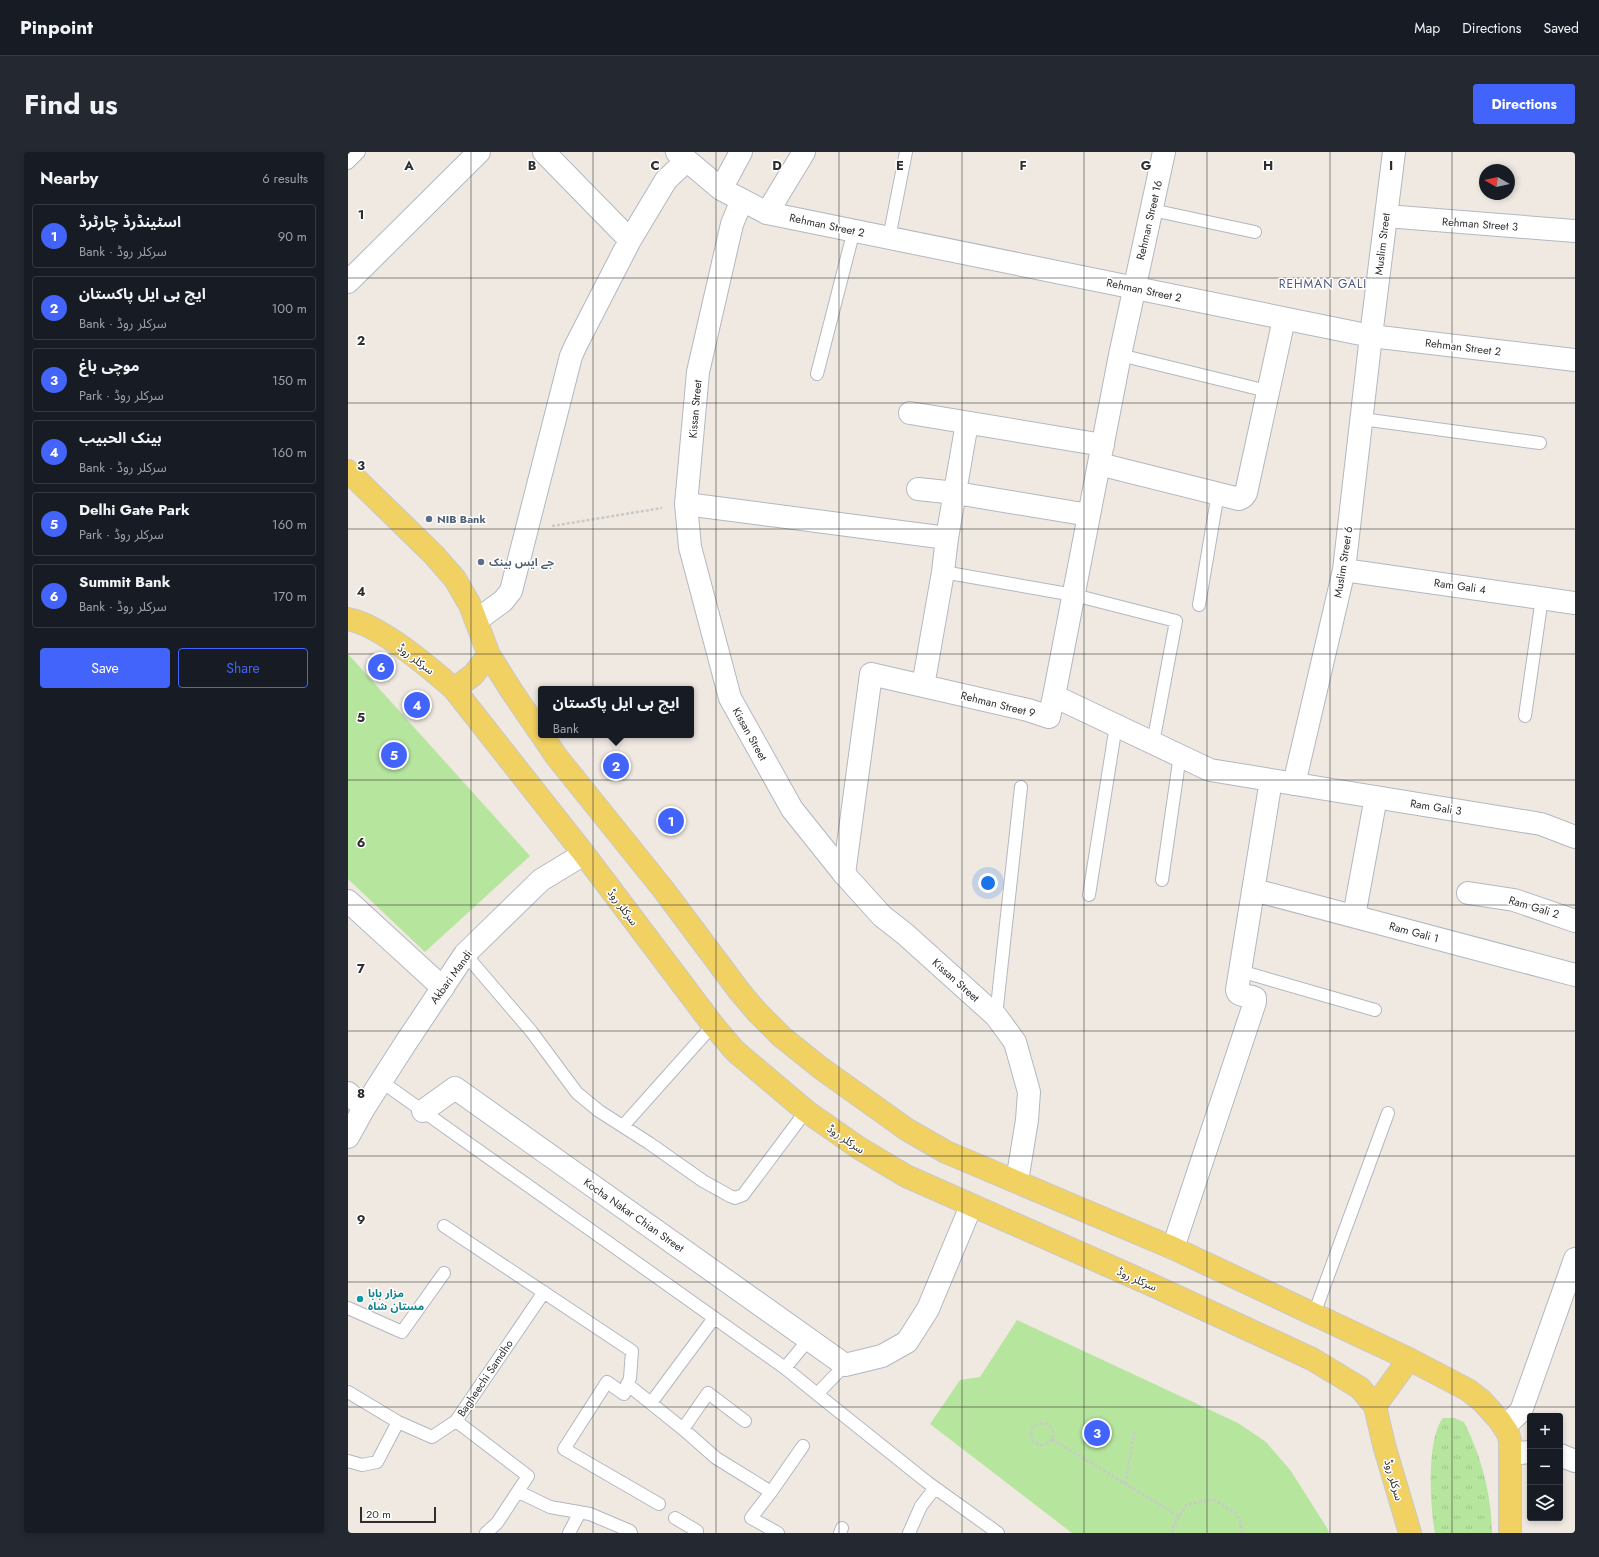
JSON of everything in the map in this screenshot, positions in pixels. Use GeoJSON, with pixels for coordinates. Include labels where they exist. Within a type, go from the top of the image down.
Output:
{"type":"FeatureCollection","features":[{"type":"Feature","properties":{"kind":"main road"},"geometry":{"type":"LineString","coordinates":[[348,471],[434,555],[463,592],[477,620],[489,654],[538,730]]}},
{"type":"Feature","properties":{"kind":"main road","name":"سرکلر روڈ"},"geometry":{"type":"LineString","coordinates":[[348,619],[374,629],[429,668],[454,689],[584,854],[713,1025],[735,1051],[806,1111],[859,1148],[906,1176],[1152,1285],[1312,1359],[1360,1388],[1375,1406],[1384,1445],[1410,1533]]}},
{"type":"Feature","properties":{"kind":"main road"},"geometry":{"type":"LineString","coordinates":[[454,689],[473,675],[489,654]]}},
{"type":"Feature","properties":{"kind":"main road"},"geometry":{"type":"LineString","coordinates":[[544,738],[556,756],[663,889],[740,992],[757,1012],[782,1037],[822,1069],[906,1129],[946,1152],[1173,1248],[1314,1314],[1409,1359],[1468,1390],[1482,1401],[1495,1414],[1504,1426],[1510,1441],[1521,1453],[1510,1533]]}},
{"type":"Feature","properties":{"kind":"main road"},"geometry":{"type":"LineString","coordinates":[[1375,1406],[1409,1359]]}},
{"type":"Feature","properties":{"kind":"street"},"geometry":{"type":"LineString","coordinates":[[348,282],[479,152]]}},
{"type":"Feature","properties":{"kind":"street"},"geometry":{"type":"LineString","coordinates":[[544,152],[630,240]]}},
{"type":"Feature","properties":{"kind":"street"},"geometry":{"type":"LineString","coordinates":[[721,189],[742,152]]}},
{"type":"Feature","properties":{"kind":"street"},"geometry":{"type":"LineString","coordinates":[[767,213],[804,152]]}},
{"type":"Feature","properties":{"kind":"street","name":"Rehman Street 16"},"geometry":{"type":"LineString","coordinates":[[1054,696],[1120,355],[1164,152]]}},
{"type":"Feature","properties":{"kind":"street","name":"Muslim Street"},"geometry":{"type":"LineString","coordinates":[[1371,336],[1394,152]]}},
{"type":"Feature","properties":{"kind":"street"},"geometry":{"type":"LineString","coordinates":[[477,620],[503,601],[510,591],[571,356],[630,240],[682,156]]}},
{"type":"Feature","properties":{"kind":"street","name":"Rehman Street 2"},"geometry":{"type":"LineString","coordinates":[[682,156],[721,189],[767,213],[1371,336],[1575,360]]}},
{"type":"Feature","properties":{"kind":"street","name":"Kissan Street"},"geometry":{"type":"LineString","coordinates":[[742,200],[732,224],[698,372],[686,504],[690,547],[730,698],[792,809],[844,874],[882,916],[905,934],[996,1016],[1015,1042],[1029,1092],[1027,1120],[1017,1181]]}},
{"type":"Feature","properties":{"kind":"street","name":"Rehman Street 3"},"geometry":{"type":"LineString","coordinates":[[1386,216],[1575,231]]}},
{"type":"Feature","properties":{"kind":"street"},"geometry":{"type":"LineString","coordinates":[[910,413],[967,423],[1101,455],[1239,499],[1246,493],[1267,391],[1284,319]]}},
{"type":"Feature","properties":{"kind":"street","name":"Muslim Street 6"},"geometry":{"type":"LineString","coordinates":[[1294,784],[1344,570],[1371,336]]}},
{"type":"Feature","properties":{"kind":"street"},"geometry":{"type":"LineString","coordinates":[[923,686],[967,423]]}},
{"type":"Feature","properties":{"kind":"street"},"geometry":{"type":"LineString","coordinates":[[918,489],[956,493],[1089,515]]}},
{"type":"Feature","properties":{"kind":"street"},"geometry":{"type":"LineString","coordinates":[[686,504],[947,538]]}},
{"type":"Feature","properties":{"kind":"street","name":"Ram Gali 4"},"geometry":{"type":"LineString","coordinates":[[1344,570],[1575,602]]}},
{"type":"Feature","properties":{"kind":"street","name":"Rehman Street 9"},"geometry":{"type":"LineString","coordinates":[[844,874],[871,674],[1028,710],[1049,717],[1054,696]]}},
{"type":"Feature","properties":{"kind":"street"},"geometry":{"type":"LineString","coordinates":[[1054,696],[1210,770],[1294,784]]}},
{"type":"Feature","properties":{"kind":"street"},"geometry":{"type":"LineString","coordinates":[[1173,1248],[1255,1002],[1255,998],[1238,993],[1240,972],[1271,780]]}},
{"type":"Feature","properties":{"kind":"street","name":"Ram Gali 3"},"geometry":{"type":"LineString","coordinates":[[1294,784],[1541,824],[1575,837]]}},
{"type":"Feature","properties":{"kind":"street"},"geometry":{"type":"LineString","coordinates":[[1354,916],[1376,797]]}},
{"type":"Feature","properties":{"kind":"street","name":"Akbari Mandi"},"geometry":{"type":"LineString","coordinates":[[348,1137],[364,1108],[465,954],[541,880],[584,854]]}},
{"type":"Feature","properties":{"kind":"street","name":"Ram Gali 1"},"geometry":{"type":"LineString","coordinates":[[1254,890],[1575,975]]}},
{"type":"Feature","properties":{"kind":"street","name":"Ram Gali 2"},"geometry":{"type":"LineString","coordinates":[[1468,893],[1514,900],[1575,921]]}},
{"type":"Feature","properties":{"kind":"street"},"geometry":{"type":"LineString","coordinates":[[348,901],[443,988]]}},
{"type":"Feature","properties":{"kind":"street","name":"Kocha Nakar Chian Street"},"geometry":{"type":"LineString","coordinates":[[423,1111],[455,1088],[845,1365]]}},
{"type":"Feature","properties":{"kind":"street"},"geometry":{"type":"LineString","coordinates":[[348,1093],[364,1108]]}},
{"type":"Feature","properties":{"kind":"street"},"geometry":{"type":"LineString","coordinates":[[845,1365],[882,1356],[908,1342],[928,1309],[971,1206]]}},
{"type":"Feature","properties":{"kind":"street"},"geometry":{"type":"LineString","coordinates":[[1504,1426],[1521,1411],[1574,1266]]}},
{"type":"Feature","properties":{"kind":"street"},"geometry":{"type":"LineString","coordinates":[[1563,1456],[1575,1461]]}},
{"type":"Feature","properties":{"kind":"lane"},"geometry":{"type":"LineString","coordinates":[[348,163],[359,152]]}},
{"type":"Feature","properties":{"kind":"lane"},"geometry":{"type":"LineString","coordinates":[[889,238],[906,152]]}},
{"type":"Feature","properties":{"kind":"lane"},"geometry":{"type":"LineString","coordinates":[[1152,210],[1255,232]]}},
{"type":"Feature","properties":{"kind":"lane"},"geometry":{"type":"LineString","coordinates":[[817,374],[854,230]]}},
{"type":"Feature","properties":{"kind":"lane"},"geometry":{"type":"LineString","coordinates":[[1120,355],[1267,391]]}},
{"type":"Feature","properties":{"kind":"lane"},"geometry":{"type":"LineString","coordinates":[[1362,419],[1540,443]]}},
{"type":"Feature","properties":{"kind":"lane"},"geometry":{"type":"LineString","coordinates":[[1199,604],[1218,493]]}},
{"type":"Feature","properties":{"kind":"lane"},"geometry":{"type":"LineString","coordinates":[[942,572],[1074,595],[1176,621],[1153,743]]}},
{"type":"Feature","properties":{"kind":"lane"},"geometry":{"type":"LineString","coordinates":[[1525,716],[1542,598]]}},
{"type":"Feature","properties":{"kind":"lane"},"geometry":{"type":"LineString","coordinates":[[1089,896],[1116,725]]}},
{"type":"Feature","properties":{"kind":"lane"},"geometry":{"type":"LineString","coordinates":[[1162,880],[1180,756]]}},
{"type":"Feature","properties":{"kind":"lane"},"geometry":{"type":"LineString","coordinates":[[996,1016],[1021,787]]}},
{"type":"Feature","properties":{"kind":"lane"},"geometry":{"type":"LineString","coordinates":[[465,954],[531,1031],[577,1092],[599,1111],[703,1181],[730,1196],[735,1198],[743,1195],[806,1111]]}},
{"type":"Feature","properties":{"kind":"lane"},"geometry":{"type":"LineString","coordinates":[[1240,972],[1375,1010]]}},
{"type":"Feature","properties":{"kind":"lane"},"geometry":{"type":"LineString","coordinates":[[623,1126],[713,1025]]}},
{"type":"Feature","properties":{"kind":"lane"},"geometry":{"type":"LineString","coordinates":[[382,1082],[785,1368],[936,1488],[998,1533]]}},
{"type":"Feature","properties":{"kind":"lane"},"geometry":{"type":"LineString","coordinates":[[1314,1314],[1388,1113]]}},
{"type":"Feature","properties":{"kind":"lane"},"geometry":{"type":"LineString","coordinates":[[444,1226],[632,1351],[630,1378],[624,1394],[607,1382],[564,1449],[659,1504]]}},
{"type":"Feature","properties":{"kind":"lane"},"geometry":{"type":"LineString","coordinates":[[348,1308],[402,1332],[444,1273]]}},
{"type":"Feature","properties":{"kind":"lane","name":"Bagheechi Samdho"},"geometry":{"type":"LineString","coordinates":[[348,1392],[398,1422],[432,1437],[456,1421],[544,1292]]}},
{"type":"Feature","properties":{"kind":"lane"},"geometry":{"type":"LineString","coordinates":[[651,1403],[714,1318]]}},
{"type":"Feature","properties":{"kind":"lane"},"geometry":{"type":"LineString","coordinates":[[785,1368],[809,1339]]}},
{"type":"Feature","properties":{"kind":"lane"},"geometry":{"type":"LineString","coordinates":[[817,1394],[845,1365]]}},
{"type":"Feature","properties":{"kind":"lane"},"geometry":{"type":"LineString","coordinates":[[627,1384],[683,1429],[716,1458],[771,1492]]}},
{"type":"Feature","properties":{"kind":"lane"},"geometry":{"type":"LineString","coordinates":[[683,1429],[708,1393],[745,1421]]}},
{"type":"Feature","properties":{"kind":"lane"},"geometry":{"type":"LineString","coordinates":[[456,1421],[528,1476],[519,1492],[497,1523],[486,1533]]}},
{"type":"Feature","properties":{"kind":"lane"},"geometry":{"type":"LineString","coordinates":[[348,1462],[362,1464],[377,1462],[398,1422]]}},
{"type":"Feature","properties":{"kind":"lane"},"geometry":{"type":"LineString","coordinates":[[778,1533],[751,1518],[803,1446]]}},
{"type":"Feature","properties":{"kind":"lane"},"geometry":{"type":"LineString","coordinates":[[910,1533],[921,1506],[936,1488]]}},
{"type":"Feature","properties":{"kind":"lane"},"geometry":{"type":"LineString","coordinates":[[519,1492],[550,1507],[590,1514],[630,1531],[630,1533]]}},
{"type":"Feature","properties":{"kind":"lane"},"geometry":{"type":"LineString","coordinates":[[569,1533],[580,1512]]}},
{"type":"Feature","properties":{"kind":"lane"},"geometry":{"type":"LineString","coordinates":[[675,1518],[697,1531],[696,1533]]}},
{"type":"Feature","properties":{"kind":"path"},"geometry":{"type":"LineString","coordinates":[[526,530],[686,504]]}},
{"type":"Feature","properties":{"kind":"path"},"geometry":{"type":"LineString","coordinates":[[1042,1422],[1048,1424],[1052,1428],[1054,1434],[1052,1439],[1048,1444],[1042,1446],[1036,1444],[1032,1440],[1030,1434],[1032,1428],[1036,1424],[1042,1422]]}},
{"type":"Feature","properties":{"kind":"path"},"geometry":{"type":"LineString","coordinates":[[1125,1484],[1135,1430]]}},
{"type":"Feature","properties":{"kind":"path"},"geometry":{"type":"LineString","coordinates":[[1052,1439],[1180,1517]]}},
{"type":"Feature","properties":{"kind":"path"},"geometry":{"type":"LineString","coordinates":[[1173,1533],[1172,1529],[1186,1505],[1213,1499],[1238,1515],[1242,1533]]}},
{"type":"Feature","properties":{"kind":"green space"},"geometry":{"type":"Polygon","coordinates":[[[348,654],[530,856],[425,952],[348,879],[348,654]]]}},
{"type":"Feature","properties":{"kind":"green space"},"geometry":{"type":"Polygon","coordinates":[[[1017,1320],[1238,1423],[1266,1442],[1291,1471],[1329,1533],[1072,1533],[930,1424],[960,1380],[980,1377],[1017,1320]]]}},
{"type":"Feature","properties":{"kind":"green space"},"geometry":{"type":"Polygon","coordinates":[[[1443,1418],[1454,1418],[1464,1422],[1476,1449],[1481,1462],[1490,1504],[1492,1533],[1435,1533],[1431,1491],[1432,1457],[1434,1441],[1443,1418]]]}},
{"type":"Feature","properties":{"kind":"place","name":"NIB Bank"},"geometry":{"type":"Point","coordinates":[429,519]}},
{"type":"Feature","properties":{"kind":"place","name":"جے ایس بینک"},"geometry":{"type":"Point","coordinates":[481,562]}},
{"type":"Feature","properties":{"kind":"place","name":"Summit Bank"},"geometry":{"type":"Point","coordinates":[381,667]}},
{"type":"Feature","properties":{"kind":"place","name":"بينک الحبيب"},"geometry":{"type":"Point","coordinates":[417,705]}},
{"type":"Feature","properties":{"kind":"place","name":"Delhi Gate Park"},"geometry":{"type":"Point","coordinates":[394,755]}},
{"type":"Feature","properties":{"kind":"place","name":"ایچ بی ایل پاکستان"},"geometry":{"type":"Point","coordinates":[616,766]}},
{"type":"Feature","properties":{"kind":"place","name":"اسٹینڈرڈ چارٹرڈ"},"geometry":{"type":"Point","coordinates":[671,821]}},
{"type":"Feature","properties":{"kind":"place","name":"مزار بابا مستان شاہ"},"geometry":{"type":"Point","coordinates":[360,1299]}},
{"type":"Feature","properties":{"kind":"place","name":"موچی باغ"},"geometry":{"type":"Point","coordinates":[1097,1433]}},
{"type":"Feature","properties":{"kind":"district","name":"REHMAN GALI"},"geometry":{"type":"Point","coordinates":[1323,284]}}]}
